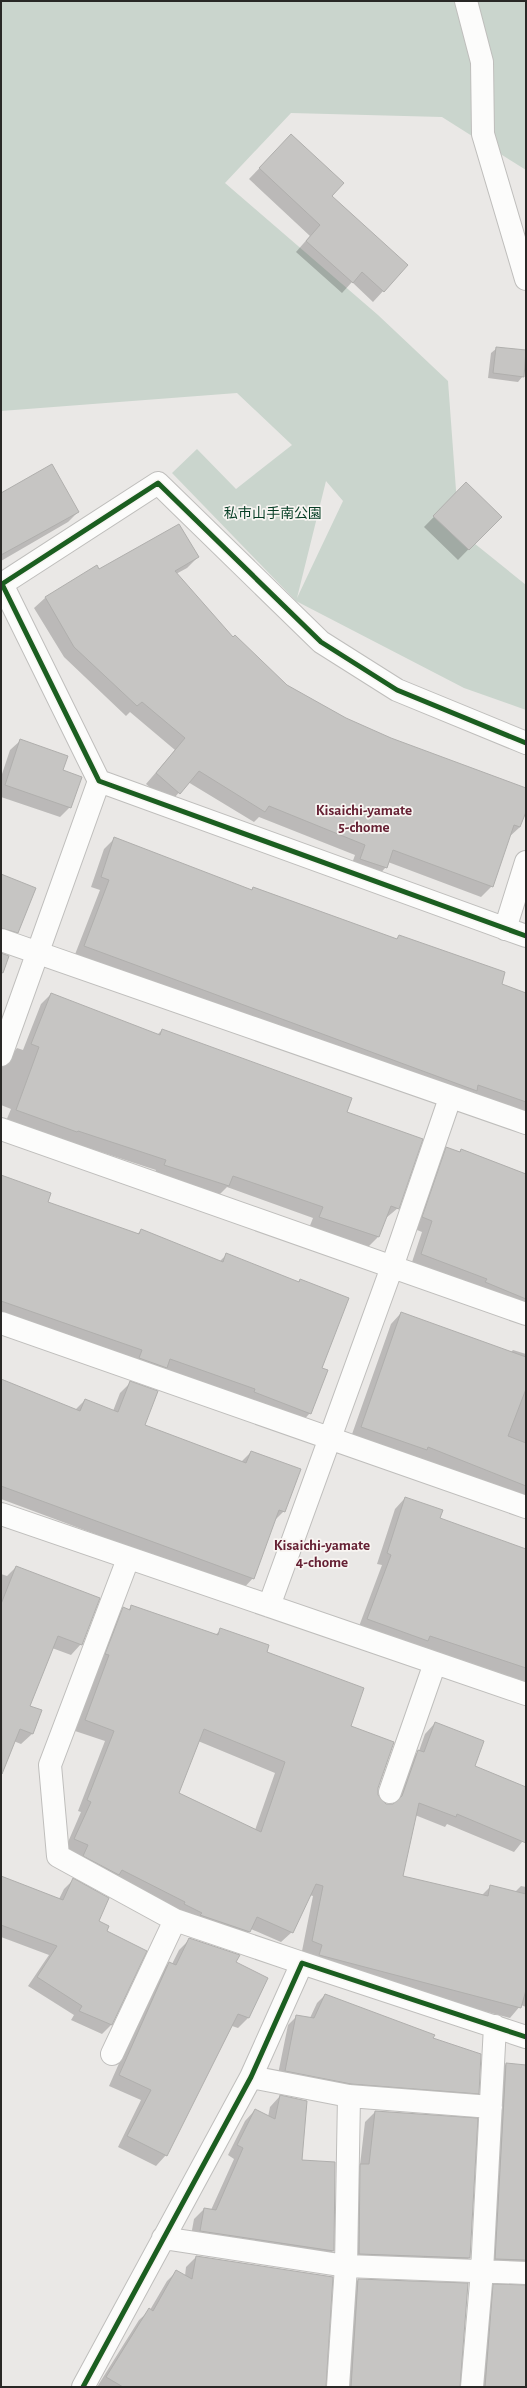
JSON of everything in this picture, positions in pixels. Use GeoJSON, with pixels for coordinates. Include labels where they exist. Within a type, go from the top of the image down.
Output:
{"type":"FeatureCollection","features":[{"type":"Feature","properties":{"kind":"street"},"geometry":{"type":"LineString","coordinates":[[466,1],[482,62],[483,134],[526,279]]}},
{"type":"Feature","properties":{"kind":"street"},"geometry":{"type":"LineString","coordinates":[[526,743],[397,690],[321,642],[158,483],[2,584],[99,781],[526,936]]}},
{"type":"Feature","properties":{"kind":"street"},"geometry":{"type":"LineString","coordinates":[[1,1056],[99,781]]}},
{"type":"Feature","properties":{"kind":"street"},"geometry":{"type":"LineString","coordinates":[[505,929],[526,862]]}},
{"type":"Feature","properties":{"kind":"street"},"geometry":{"type":"LineString","coordinates":[[1,940],[450,1098],[526,1123]]}},
{"type":"Feature","properties":{"kind":"street"},"geometry":{"type":"LineString","coordinates":[[269,1606],[392,1267],[450,1098]]}},
{"type":"Feature","properties":{"kind":"street"},"geometry":{"type":"LineString","coordinates":[[1,1129],[526,1314]]}},
{"type":"Feature","properties":{"kind":"street"},"geometry":{"type":"LineString","coordinates":[[1,1323],[526,1507]]}},
{"type":"Feature","properties":{"kind":"street"},"geometry":{"type":"LineString","coordinates":[[1,1514],[128,1559],[526,1694]]}},
{"type":"Feature","properties":{"kind":"street"},"geometry":{"type":"LineString","coordinates":[[128,1559],[50,1765],[58,1856],[175,1920],[526,2037]]}},
{"type":"Feature","properties":{"kind":"street"},"geometry":{"type":"LineString","coordinates":[[390,1792],[435,1663]]}},
{"type":"Feature","properties":{"kind":"street"},"geometry":{"type":"LineString","coordinates":[[112,2054],[175,1920]]}},
{"type":"Feature","properties":{"kind":"street"},"geometry":{"type":"LineString","coordinates":[[83,2387],[251,2077],[302,1963]]}},
{"type":"Feature","properties":{"kind":"street"},"geometry":{"type":"LineString","coordinates":[[472,2387],[482,2271],[494,2026]]}},
{"type":"Feature","properties":{"kind":"street"},"geometry":{"type":"LineString","coordinates":[[251,2077],[349,2096],[491,2107]]}},
{"type":"Feature","properties":{"kind":"street"},"geometry":{"type":"LineString","coordinates":[[338,2387],[346,2266],[349,2096]]}},
{"type":"Feature","properties":{"kind":"street"},"geometry":{"type":"LineString","coordinates":[[163,2238],[346,2266],[526,2273]]}},
{"type":"Feature","properties":{"kind":"green space","name":"私市山手南公園"},"geometry":{"type":"Polygon","coordinates":[[[1,1],[526,1],[526,170],[442,117],[291,113],[225,183],[378,315],[448,381],[459,531],[526,585],[526,710],[464,688],[296,601],[172,473],[197,449],[236,489],[292,445],[237,393],[1,411],[1,1]],[[326,481],[297,598],[343,501],[326,481]]]}},
{"type":"Feature","properties":{"kind":"building"},"geometry":{"type":"Polygon","coordinates":[[[291,134],[344,183],[332,196],[408,265],[384,292],[362,272],[353,283],[306,241],[320,225],[259,168],[291,134]]]}},
{"type":"Feature","properties":{"kind":"building"},"geometry":{"type":"Polygon","coordinates":[[[496,347],[526,350],[524,377],[493,373],[496,347]]]}},
{"type":"Feature","properties":{"kind":"building"},"geometry":{"type":"Polygon","coordinates":[[[52,464],[79,512],[1,555],[1,493],[52,464]]]}},
{"type":"Feature","properties":{"kind":"building"},"geometry":{"type":"Polygon","coordinates":[[[466,482],[502,517],[469,550],[433,516],[466,482]]]}},
{"type":"Feature","properties":{"kind":"building"},"geometry":{"type":"Polygon","coordinates":[[[179,524],[199,557],[175,571],[233,637],[235,635],[287,685],[346,718],[391,738],[526,788],[526,812],[520,827],[514,825],[493,887],[393,850],[387,868],[360,859],[365,845],[269,806],[265,812],[199,771],[180,794],[156,773],[185,738],[142,702],[137,706],[74,647],[45,597],[97,565],[99,569],[179,524]]]}},
{"type":"Feature","properties":{"kind":"building"},"geometry":{"type":"Polygon","coordinates":[[[20,739],[68,756],[63,770],[82,777],[71,808],[5,785],[20,739]]]}},
{"type":"Feature","properties":{"kind":"building"},"geometry":{"type":"Polygon","coordinates":[[[114,837],[252,890],[253,887],[397,939],[399,935],[505,972],[502,984],[526,993],[526,1102],[478,1085],[477,1091],[84,946],[109,880],[101,877],[114,837]]]}},
{"type":"Feature","properties":{"kind":"building"},"geometry":{"type":"Polygon","coordinates":[[[1,874],[36,888],[18,933],[1,928],[1,874]]]}},
{"type":"Feature","properties":{"kind":"building"},"geometry":{"type":"Polygon","coordinates":[[[1,953],[9,956],[3,973],[1,972],[1,953]]]}},
{"type":"Feature","properties":{"kind":"building"},"geometry":{"type":"Polygon","coordinates":[[[51,993],[160,1035],[162,1029],[352,1098],[347,1112],[423,1139],[399,1209],[391,1206],[379,1237],[319,1217],[323,1207],[233,1176],[229,1186],[164,1165],[166,1160],[78,1131],[77,1132],[16,1110],[39,1047],[31,1044],[51,993]]]}},
{"type":"Feature","properties":{"kind":"building"},"geometry":{"type":"Polygon","coordinates":[[[446,1147],[460,1152],[461,1149],[526,1174],[526,1299],[485,1282],[487,1279],[421,1254],[432,1221],[422,1217],[446,1147]]]}},
{"type":"Feature","properties":{"kind":"building"},"geometry":{"type":"Polygon","coordinates":[[[1,1175],[51,1193],[48,1202],[139,1234],[141,1229],[223,1262],[226,1253],[299,1282],[300,1279],[349,1298],[322,1368],[328,1370],[311,1414],[254,1392],[255,1389],[170,1359],[167,1368],[139,1358],[142,1350],[1,1301],[1,1175]]]}},
{"type":"Feature","properties":{"kind":"building"},"geometry":{"type":"Polygon","coordinates":[[[401,1312],[526,1357],[526,1389],[508,1436],[526,1443],[526,1486],[428,1447],[427,1450],[361,1427],[401,1312]]]}},
{"type":"Feature","properties":{"kind":"building"},"geometry":{"type":"Polygon","coordinates":[[[1,1379],[80,1411],[85,1399],[118,1412],[130,1381],[158,1391],[145,1425],[246,1463],[251,1451],[301,1469],[285,1512],[279,1510],[254,1579],[1,1486],[1,1379]]]}},
{"type":"Feature","properties":{"kind":"building"},"geometry":{"type":"Polygon","coordinates":[[[405,1497],[443,1510],[440,1518],[526,1549],[526,1668],[430,1636],[428,1641],[367,1619],[391,1555],[387,1553],[405,1497]]]}},
{"type":"Feature","properties":{"kind":"building"},"geometry":{"type":"Polygon","coordinates":[[[16,1566],[100,1598],[82,1645],[58,1636],[30,1706],[42,1710],[33,1734],[20,1729],[2,1774],[1,1604],[16,1566]]]}},
{"type":"Feature","properties":{"kind":"building"},"geometry":{"type":"Polygon","coordinates":[[[131,1605],[218,1635],[220,1628],[269,1645],[267,1652],[364,1688],[351,1726],[394,1742],[378,1788],[378,1795],[386,1804],[393,1804],[402,1796],[418,1750],[424,1752],[435,1722],[484,1741],[475,1766],[526,1787],[526,1843],[457,1814],[456,1817],[419,1803],[403,1876],[488,1896],[490,1885],[526,1894],[526,1990],[521,2008],[319,1955],[322,1945],[312,1941],[323,1886],[316,1884],[293,1933],[257,1917],[250,1932],[200,1915],[202,1913],[184,1904],[185,1902],[122,1870],[119,1875],[83,1856],[88,1845],[74,1839],[91,1802],[87,1800],[114,1731],[85,1720],[109,1655],[105,1654],[123,1607],[130,1610],[131,1605]],[[204,1729],[179,1793],[261,1832],[285,1762],[204,1729]]]}},
{"type":"Feature","properties":{"kind":"building"},"geometry":{"type":"Polygon","coordinates":[[[1,1876],[63,1900],[73,1878],[109,1898],[99,1921],[109,1926],[107,1931],[147,1951],[112,2025],[79,2011],[82,2006],[37,1977],[57,1946],[1,1925],[1,1876]]]}},
{"type":"Feature","properties":{"kind":"building"},"geometry":{"type":"Polygon","coordinates":[[[189,1938],[240,1955],[236,1962],[268,1978],[249,2018],[238,2014],[167,2156],[127,2136],[151,2090],[119,2075],[169,1962],[176,1965],[189,1938]]]}},
{"type":"Feature","properties":{"kind":"building"},"geometry":{"type":"Polygon","coordinates":[[[325,1994],[435,2035],[433,2038],[481,2054],[479,2094],[351,2084],[285,2071],[296,2015],[314,2018],[325,1994]]]}},
{"type":"Feature","properties":{"kind":"building"},"geometry":{"type":"Polygon","coordinates":[[[506,2063],[526,2065],[526,2260],[495,2259],[506,2063]]]}},
{"type":"Feature","properties":{"kind":"building"},"geometry":{"type":"Polygon","coordinates":[[[280,2095],[307,2101],[302,2160],[335,2162],[334,2251],[200,2231],[204,2208],[216,2210],[243,2148],[237,2145],[255,2109],[275,2119],[280,2095]]]}},
{"type":"Feature","properties":{"kind":"building"},"geometry":{"type":"Polygon","coordinates":[[[375,2111],[478,2118],[470,2258],[359,2254],[360,2164],[369,2164],[375,2111]]]}},
{"type":"Feature","properties":{"kind":"building"},"geometry":{"type":"Polygon","coordinates":[[[196,2256],[333,2277],[326,2387],[123,2387],[106,2377],[149,2308],[153,2311],[176,2270],[192,2279],[196,2256]]]}},
{"type":"Feature","properties":{"kind":"building"},"geometry":{"type":"Polygon","coordinates":[[[358,2279],[468,2283],[460,2387],[351,2387],[358,2279]]]}},
{"type":"Feature","properties":{"kind":"building"},"geometry":{"type":"Polygon","coordinates":[[[493,2284],[526,2285],[526,2387],[485,2387],[493,2284]]]}},
{"type":"Feature","properties":{"kind":"cycle path"},"geometry":{"type":"LineString","coordinates":[[526,743],[397,690],[321,642],[158,483],[2,584],[99,781],[526,936]]}},
{"type":"Feature","properties":{"kind":"cycle path"},"geometry":{"type":"LineString","coordinates":[[83,2387],[251,2077],[302,1963],[526,2037]]}},
{"type":"Feature","properties":{"kind":"district","name":"Kisaichi-yamate 5-chome"},"geometry":{"type":"Point","coordinates":[364,818]}},
{"type":"Feature","properties":{"kind":"district","name":"Kisaichi-yamate 4-chome"},"geometry":{"type":"Point","coordinates":[322,1554]}}]}
